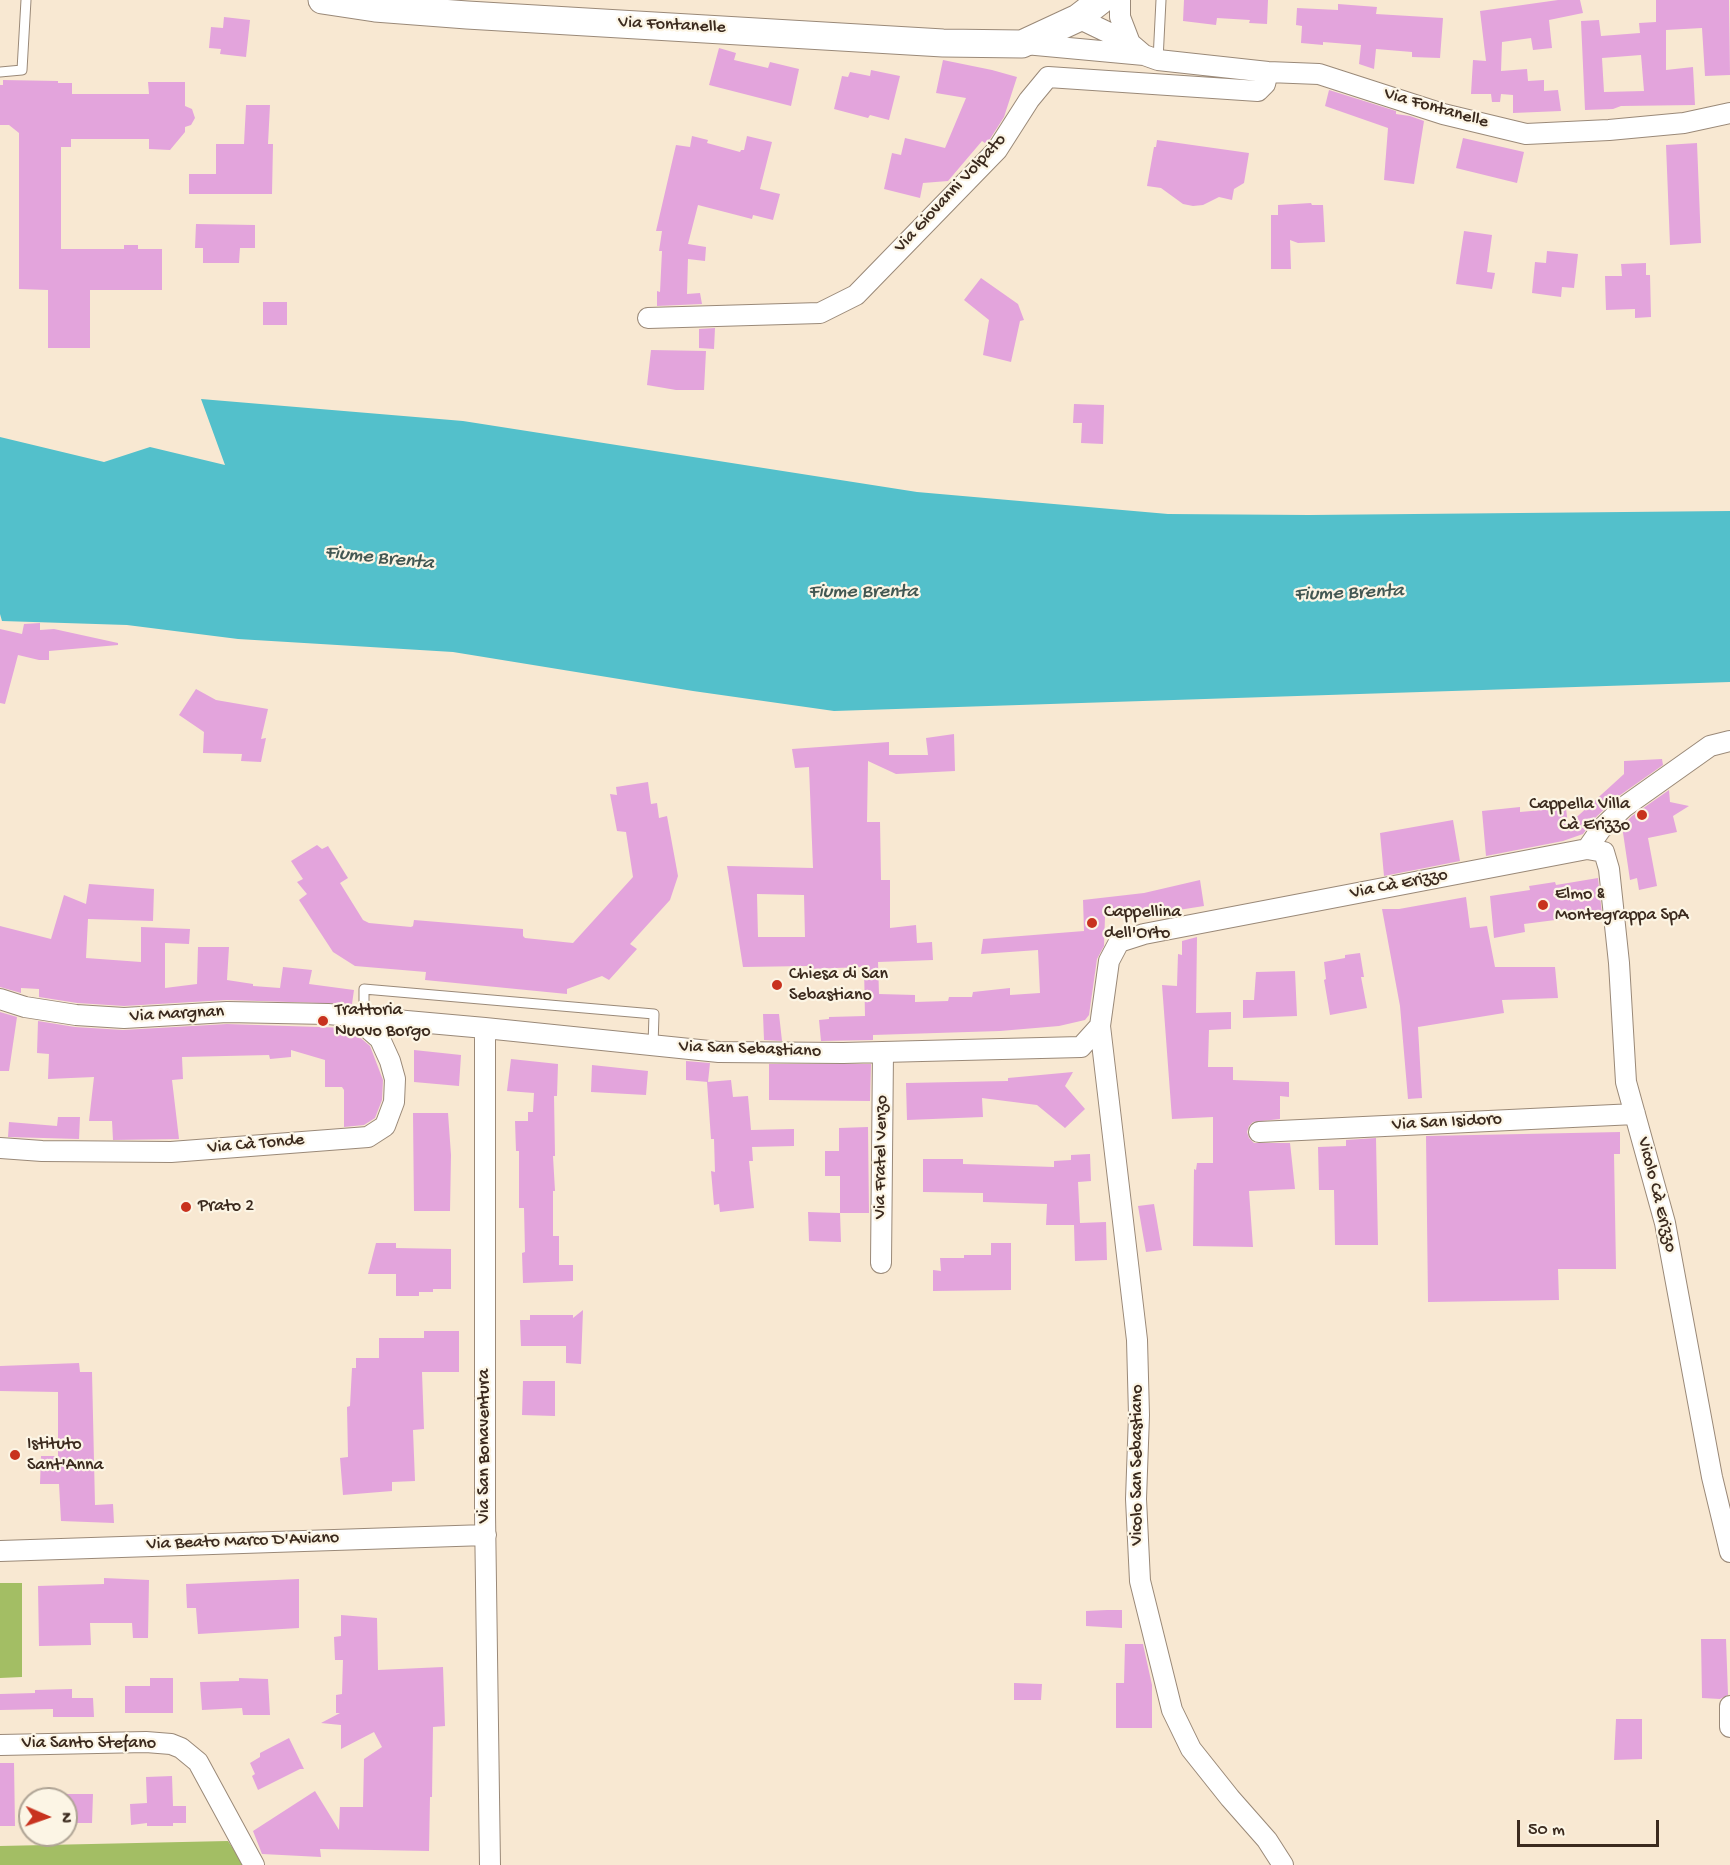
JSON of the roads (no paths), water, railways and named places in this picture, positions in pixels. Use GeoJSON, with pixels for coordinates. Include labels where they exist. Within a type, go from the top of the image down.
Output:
{"type":"FeatureCollection","features":[{"type":"Feature","properties":{"kind":"street","name":"Via Fontanelle"},"geometry":{"type":"LineString","coordinates":[[322,0],[375,8],[467,15],[943,43],[1022,44],[1144,53],[1268,72],[1319,74],[1443,114],[1526,134],[1684,123],[1730,113]]}},
{"type":"Feature","properties":{"kind":"street"},"geometry":{"type":"LineString","coordinates":[[1077,49],[1066,38],[1070,22],[1101,0]]}},
{"type":"Feature","properties":{"kind":"street"},"geometry":{"type":"LineString","coordinates":[[1120,0],[1120,17],[1144,53]]}},
{"type":"Feature","properties":{"kind":"street","name":"Via Fontanelle"},"geometry":{"type":"LineString","coordinates":[[1022,44],[1070,22],[1144,53]]}},
{"type":"Feature","properties":{"kind":"street","name":"Via Giovanni Volpato"},"geometry":{"type":"LineString","coordinates":[[648,318],[820,313],[856,295],[997,150],[1034,93],[1048,77],[1258,91],[1265,84],[1268,72]]}},
{"type":"Feature","properties":{"kind":"street"},"geometry":{"type":"LineString","coordinates":[[1587,849],[1601,829],[1624,807],[1710,746],[1730,741]]}},
{"type":"Feature","properties":{"kind":"street","name":"Via Cà Erizzo"},"geometry":{"type":"LineString","coordinates":[[1100,1026],[1109,961],[1119,942],[1144,934],[1587,849]]}},
{"type":"Feature","properties":{"kind":"street","name":"Vicolo Cà Erizzo"},"geometry":{"type":"LineString","coordinates":[[1587,849],[1604,852],[1609,869],[1619,963],[1626,1082],[1665,1223],[1712,1477],[1730,1552]]}},
{"type":"Feature","properties":{"kind":"street","name":"Via Margnan"},"geometry":{"type":"LineString","coordinates":[[0,999],[25,1007],[76,1015],[124,1018],[267,1012],[328,1014],[360,1018]]}},
{"type":"Feature","properties":{"kind":"street","name":"Via San Sebastiano"},"geometry":{"type":"LineString","coordinates":[[360,1018],[485,1028],[719,1052],[883,1052],[1081,1047],[1100,1026]]}},
{"type":"Feature","properties":{"kind":"street","name":"Via Cà Tonde"},"geometry":{"type":"LineString","coordinates":[[0,1148],[171,1152],[368,1137],[385,1126],[394,1102],[395,1079],[380,1039],[360,1018]]}},
{"type":"Feature","properties":{"kind":"street","name":"Vicolo San Sebastiano"},"geometry":{"type":"LineString","coordinates":[[1100,1026],[1137,1340],[1136,1499],[1140,1581],[1169,1701],[1191,1749],[1267,1840],[1283,1865]]}},
{"type":"Feature","properties":{"kind":"street","name":"Via San Bonaventura"},"geometry":{"type":"LineString","coordinates":[[485,1028],[486,1535],[490,1865]]}},
{"type":"Feature","properties":{"kind":"street","name":"Via Fratel Venzo"},"geometry":{"type":"LineString","coordinates":[[881,1263],[883,1052]]}},
{"type":"Feature","properties":{"kind":"street","name":"Via San Isidoro"},"geometry":{"type":"LineString","coordinates":[[1259,1132],[1635,1114]]}},
{"type":"Feature","properties":{"kind":"street","name":"Via Beato Marco D'Aviano"},"geometry":{"type":"LineString","coordinates":[[0,1551],[486,1535]]}},
{"type":"Feature","properties":{"kind":"street"},"geometry":{"type":"LineString","coordinates":[[1730,1706],[1730,1726]]}},
{"type":"Feature","properties":{"kind":"street","name":"Via Santo Stefano"},"geometry":{"type":"LineString","coordinates":[[0,1745],[146,1742],[171,1744],[181,1748],[198,1762],[254,1865]]}},
{"type":"Feature","properties":{"kind":"lane"},"geometry":{"type":"LineString","coordinates":[[0,72],[22,70],[26,0]]}},
{"type":"Feature","properties":{"kind":"lane"},"geometry":{"type":"LineString","coordinates":[[1144,53],[1161,0]]}},
{"type":"Feature","properties":{"kind":"lane"},"geometry":{"type":"LineString","coordinates":[[360,1018],[364,989],[654,1014],[654,1045]]}},
{"type":"Feature","properties":{"kind":"water","name":"Fiume Brenta"},"geometry":{"type":"Polygon","coordinates":[[[201,399],[463,421],[917,492],[1168,514],[1730,511],[1730,682],[834,711],[693,691],[453,652],[238,639],[127,625],[2,621],[0,614],[0,437],[104,462],[150,447],[225,465],[201,399]]]}},
{"type":"Feature","properties":{"kind":"place","name":"Cappella Villa Cà Erizzo"},"geometry":{"type":"Point","coordinates":[1642,815]}},
{"type":"Feature","properties":{"kind":"place","name":"Elmo & Montegrappa SpA"},"geometry":{"type":"Point","coordinates":[1543,905]}},
{"type":"Feature","properties":{"kind":"place","name":"Cappellina dell'Orto"},"geometry":{"type":"Point","coordinates":[1092,923]}},
{"type":"Feature","properties":{"kind":"place","name":"Chiesa di San Sebastiano"},"geometry":{"type":"Point","coordinates":[777,985]}},
{"type":"Feature","properties":{"kind":"place","name":"Trattoria Nuovo Borgo"},"geometry":{"type":"Point","coordinates":[323,1021]}},
{"type":"Feature","properties":{"kind":"place","name":"Prato 2"},"geometry":{"type":"Point","coordinates":[186,1207]}},
{"type":"Feature","properties":{"kind":"place","name":"Istituto Sant'Anna"},"geometry":{"type":"Point","coordinates":[15,1455]}}]}
